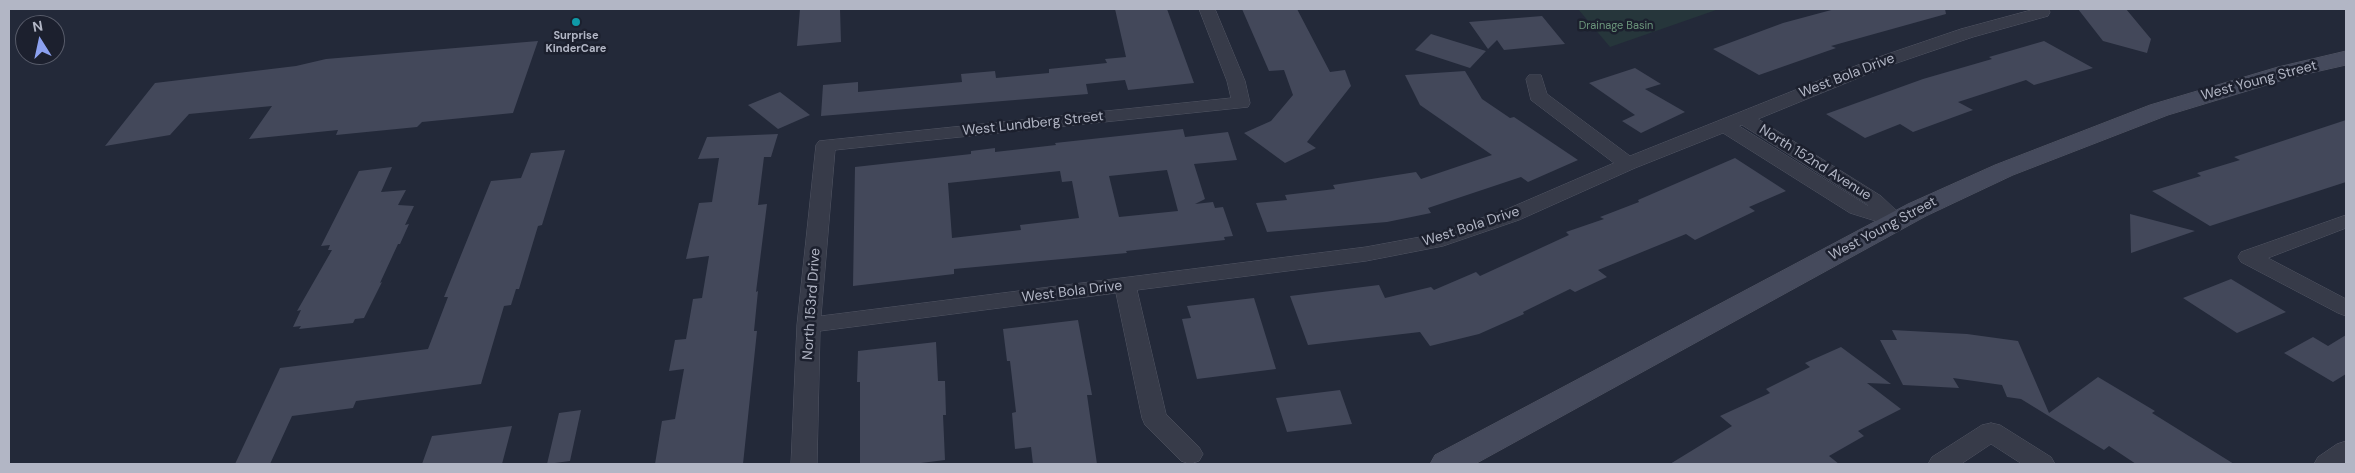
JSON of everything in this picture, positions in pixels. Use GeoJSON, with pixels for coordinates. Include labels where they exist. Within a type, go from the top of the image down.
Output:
{"type":"FeatureCollection","features":[{"type":"Feature","properties":{"kind":"street","name":"West Lundberg Street"},"geometry":{"type":"LineString","coordinates":[[826,145],[1241,103],[1236,81],[1207,9]]}},
{"type":"Feature","properties":{"kind":"street","name":"West Bola Drive"},"geometry":{"type":"LineString","coordinates":[[809,325],[1366,254],[1435,241],[1512,215],[1628,164],[1879,63],[2039,11]]}},
{"type":"Feature","properties":{"kind":"street","name":"West Young Street"},"geometry":{"type":"LineString","coordinates":[[1447,464],[1895,221],[2021,163],[2122,123],[2242,84],[2346,58]]}},
{"type":"Feature","properties":{"kind":"street"},"geometry":{"type":"LineString","coordinates":[[1535,79],[1538,96],[1628,164]]}},
{"type":"Feature","properties":{"kind":"street","name":"North 152nd Avenue"},"geometry":{"type":"LineString","coordinates":[[1733,121],[1857,209],[1895,221]]}},
{"type":"Feature","properties":{"kind":"street","name":"North 153rd Drive"},"geometry":{"type":"LineString","coordinates":[[804,464],[809,325],[826,145]]}},
{"type":"Feature","properties":{"kind":"street"},"geometry":{"type":"LineString","coordinates":[[2346,221],[2249,257],[2346,308]]}},
{"type":"Feature","properties":{"kind":"street"},"geometry":{"type":"LineString","coordinates":[[1125,285],[1154,418],[1190,454]]}},
{"type":"Feature","properties":{"kind":"street"},"geometry":{"type":"LineString","coordinates":[[1941,464],[1991,432],[2042,464]]}},
{"type":"Feature","properties":{"kind":"street"},"geometry":{"type":"LineString","coordinates":[[2327,464],[2346,451]]}},
{"type":"Feature","properties":{"kind":"green space","name":"Drainage Basin"},"geometry":{"type":"Polygon","coordinates":[[[1578,9],[1719,9],[1610,47],[1578,9]]]}},
{"type":"Feature","properties":{"kind":"building"},"geometry":{"type":"Polygon","coordinates":[[[800,9],[840,9],[841,42],[797,46],[800,9]]]}},
{"type":"Feature","properties":{"kind":"building"},"geometry":{"type":"Polygon","coordinates":[[[1115,9],[1167,9],[1194,83],[1128,90],[1125,80],[1086,84],[1088,94],[821,116],[823,85],[858,82],[858,92],[962,82],[961,74],[995,71],[996,78],[1049,73],[1049,69],[1107,63],[1105,59],[1126,57],[1115,9]]]}},
{"type":"Feature","properties":{"kind":"building"},"geometry":{"type":"Polygon","coordinates":[[[1242,9],[1297,9],[1330,72],[1345,70],[1351,86],[1307,142],[1316,148],[1285,163],[1244,133],[1271,121],[1293,95],[1284,70],[1269,71],[1242,9]]]}},
{"type":"Feature","properties":{"kind":"building"},"geometry":{"type":"Polygon","coordinates":[[[1835,9],[1945,9],[1946,14],[1831,46],[1836,48],[1759,75],[1713,49],[1783,23],[1835,9]]]}},
{"type":"Feature","properties":{"kind":"building"},"geometry":{"type":"Polygon","coordinates":[[[2078,9],[2126,9],[2151,39],[2147,53],[2103,41],[2078,9]]]}},
{"type":"Feature","properties":{"kind":"building"},"geometry":{"type":"Polygon","coordinates":[[[1542,16],[1565,44],[1504,50],[1497,40],[1488,49],[1469,22],[1542,16]]]}},
{"type":"Feature","properties":{"kind":"building"},"geometry":{"type":"Polygon","coordinates":[[[1431,34],[1486,51],[1470,68],[1415,50],[1431,34]]]}},
{"type":"Feature","properties":{"kind":"building"},"geometry":{"type":"Polygon","coordinates":[[[538,41],[513,113],[422,122],[417,127],[336,135],[338,130],[249,139],[272,106],[189,114],[170,135],[105,146],[155,83],[296,66],[326,59],[538,41]]]}},
{"type":"Feature","properties":{"kind":"building"},"geometry":{"type":"Polygon","coordinates":[[[2044,41],[2093,68],[2034,85],[2026,80],[1958,102],[1973,110],[1913,132],[1900,124],[1865,138],[1826,114],[1923,79],[1992,59],[1989,57],[2044,41]]]}},
{"type":"Feature","properties":{"kind":"building"},"geometry":{"type":"Polygon","coordinates":[[[1635,68],[1661,84],[1645,89],[1685,112],[1641,133],[1622,121],[1635,115],[1589,83],[1635,68]]]}},
{"type":"Feature","properties":{"kind":"building"},"geometry":{"type":"Polygon","coordinates":[[[1465,71],[1482,99],[1510,118],[1514,117],[1578,160],[1528,182],[1521,177],[1428,208],[1431,213],[1387,222],[1267,232],[1256,203],[1287,200],[1285,195],[1335,189],[1333,185],[1416,172],[1421,179],[1492,155],[1420,105],[1405,75],[1465,71]]]}},
{"type":"Feature","properties":{"kind":"building"},"geometry":{"type":"Polygon","coordinates":[[[780,92],[810,115],[778,129],[748,105],[780,92]]]}},
{"type":"Feature","properties":{"kind":"building"},"geometry":{"type":"Polygon","coordinates":[[[2346,120],[2346,182],[2210,226],[2152,191],[2201,176],[2197,173],[2240,160],[2234,157],[2346,120]]]}},
{"type":"Feature","properties":{"kind":"building"},"geometry":{"type":"Polygon","coordinates":[[[1183,129],[1185,137],[1228,132],[1237,160],[1194,164],[1205,199],[1195,204],[1213,202],[1215,208],[1223,207],[1233,236],[1224,237],[1225,240],[1126,251],[1127,253],[954,269],[954,274],[853,286],[855,167],[971,154],[971,151],[995,148],[995,152],[1056,145],[1055,143],[1183,129]],[[1167,170],[1109,176],[1119,217],[1178,211],[1167,170]],[[1060,171],[948,183],[952,238],[1021,230],[1020,225],[1079,218],[1072,181],[1062,182],[1060,171]]]}},
{"type":"Feature","properties":{"kind":"building"},"geometry":{"type":"Polygon","coordinates":[[[778,134],[771,157],[764,157],[758,205],[767,204],[756,292],[758,291],[754,331],[757,331],[743,464],[655,464],[662,421],[675,419],[684,369],[669,371],[675,340],[686,339],[693,299],[702,298],[709,256],[686,259],[699,203],[712,202],[719,158],[698,159],[707,137],[778,134]]]}},
{"type":"Feature","properties":{"kind":"building"},"geometry":{"type":"Polygon","coordinates":[[[565,150],[542,225],[538,226],[519,289],[516,289],[511,305],[504,306],[481,384],[356,401],[353,408],[292,416],[270,464],[235,464],[280,368],[428,349],[448,297],[444,297],[491,181],[521,178],[531,153],[565,150]]]}},
{"type":"Feature","properties":{"kind":"building"},"geometry":{"type":"Polygon","coordinates":[[[1735,158],[1786,191],[1749,207],[1755,211],[1695,240],[1686,234],[1598,270],[1607,277],[1575,292],[1570,289],[1523,312],[1524,314],[1479,334],[1430,346],[1420,332],[1308,345],[1290,296],[1379,285],[1385,298],[1431,287],[1434,290],[1476,272],[1480,276],[1569,235],[1566,232],[1604,219],[1600,217],[1639,202],[1638,200],[1735,158]]]}},
{"type":"Feature","properties":{"kind":"building"},"geometry":{"type":"Polygon","coordinates":[[[392,167],[381,192],[406,190],[398,205],[414,206],[405,225],[409,224],[364,318],[355,319],[353,323],[299,329],[301,326],[293,327],[301,310],[297,311],[332,250],[328,250],[330,245],[321,246],[359,171],[392,167]]]}},
{"type":"Feature","properties":{"kind":"building"},"geometry":{"type":"Polygon","coordinates":[[[2130,214],[2195,231],[2131,253],[2130,214]]]}},
{"type":"Feature","properties":{"kind":"building"},"geometry":{"type":"Polygon","coordinates":[[[2231,279],[2286,312],[2237,333],[2183,298],[2231,279]]]}},
{"type":"Feature","properties":{"kind":"building"},"geometry":{"type":"Polygon","coordinates":[[[1254,298],[1276,369],[1197,379],[1182,319],[1191,318],[1187,306],[1254,298]]]}},
{"type":"Feature","properties":{"kind":"building"},"geometry":{"type":"Polygon","coordinates":[[[1078,320],[1092,395],[1087,395],[1097,464],[1033,464],[1031,447],[1015,449],[1012,413],[1016,412],[1010,361],[1007,361],[1003,329],[1078,320]]]}},
{"type":"Feature","properties":{"kind":"building"},"geometry":{"type":"Polygon","coordinates":[[[1892,330],[1967,334],[2018,341],[2049,413],[2098,377],[2155,411],[2152,413],[2234,464],[2136,464],[2109,446],[2104,450],[2021,399],[2007,397],[2002,385],[1953,378],[1959,388],[1903,385],[1880,340],[1897,340],[1892,330]]]}},
{"type":"Feature","properties":{"kind":"building"},"geometry":{"type":"Polygon","coordinates":[[[2346,335],[2346,374],[2333,382],[2284,353],[2313,337],[2328,346],[2346,335]]]}},
{"type":"Feature","properties":{"kind":"building"},"geometry":{"type":"Polygon","coordinates":[[[936,342],[938,381],[945,381],[946,415],[943,415],[945,460],[913,464],[860,464],[860,382],[857,382],[858,351],[936,342]]]}},
{"type":"Feature","properties":{"kind":"building"},"geometry":{"type":"Polygon","coordinates":[[[1841,347],[1891,384],[1867,383],[1901,409],[1858,431],[1864,436],[1829,456],[1839,464],[1670,464],[1732,426],[1720,416],[1770,393],[1766,389],[1810,367],[1805,363],[1841,347]]]}},
{"type":"Feature","properties":{"kind":"building"},"geometry":{"type":"Polygon","coordinates":[[[1340,390],[1352,424],[1287,432],[1276,398],[1340,390]]]}},
{"type":"Feature","properties":{"kind":"building"},"geometry":{"type":"Polygon","coordinates":[[[581,410],[570,461],[547,464],[559,413],[581,410]]]}},
{"type":"Feature","properties":{"kind":"building"},"geometry":{"type":"Polygon","coordinates":[[[512,426],[502,464],[422,464],[432,436],[512,426]]]}},
{"type":"Feature","properties":{"kind":"place","name":"Surprise KinderCare"},"geometry":{"type":"Point","coordinates":[576,22]}}]}
